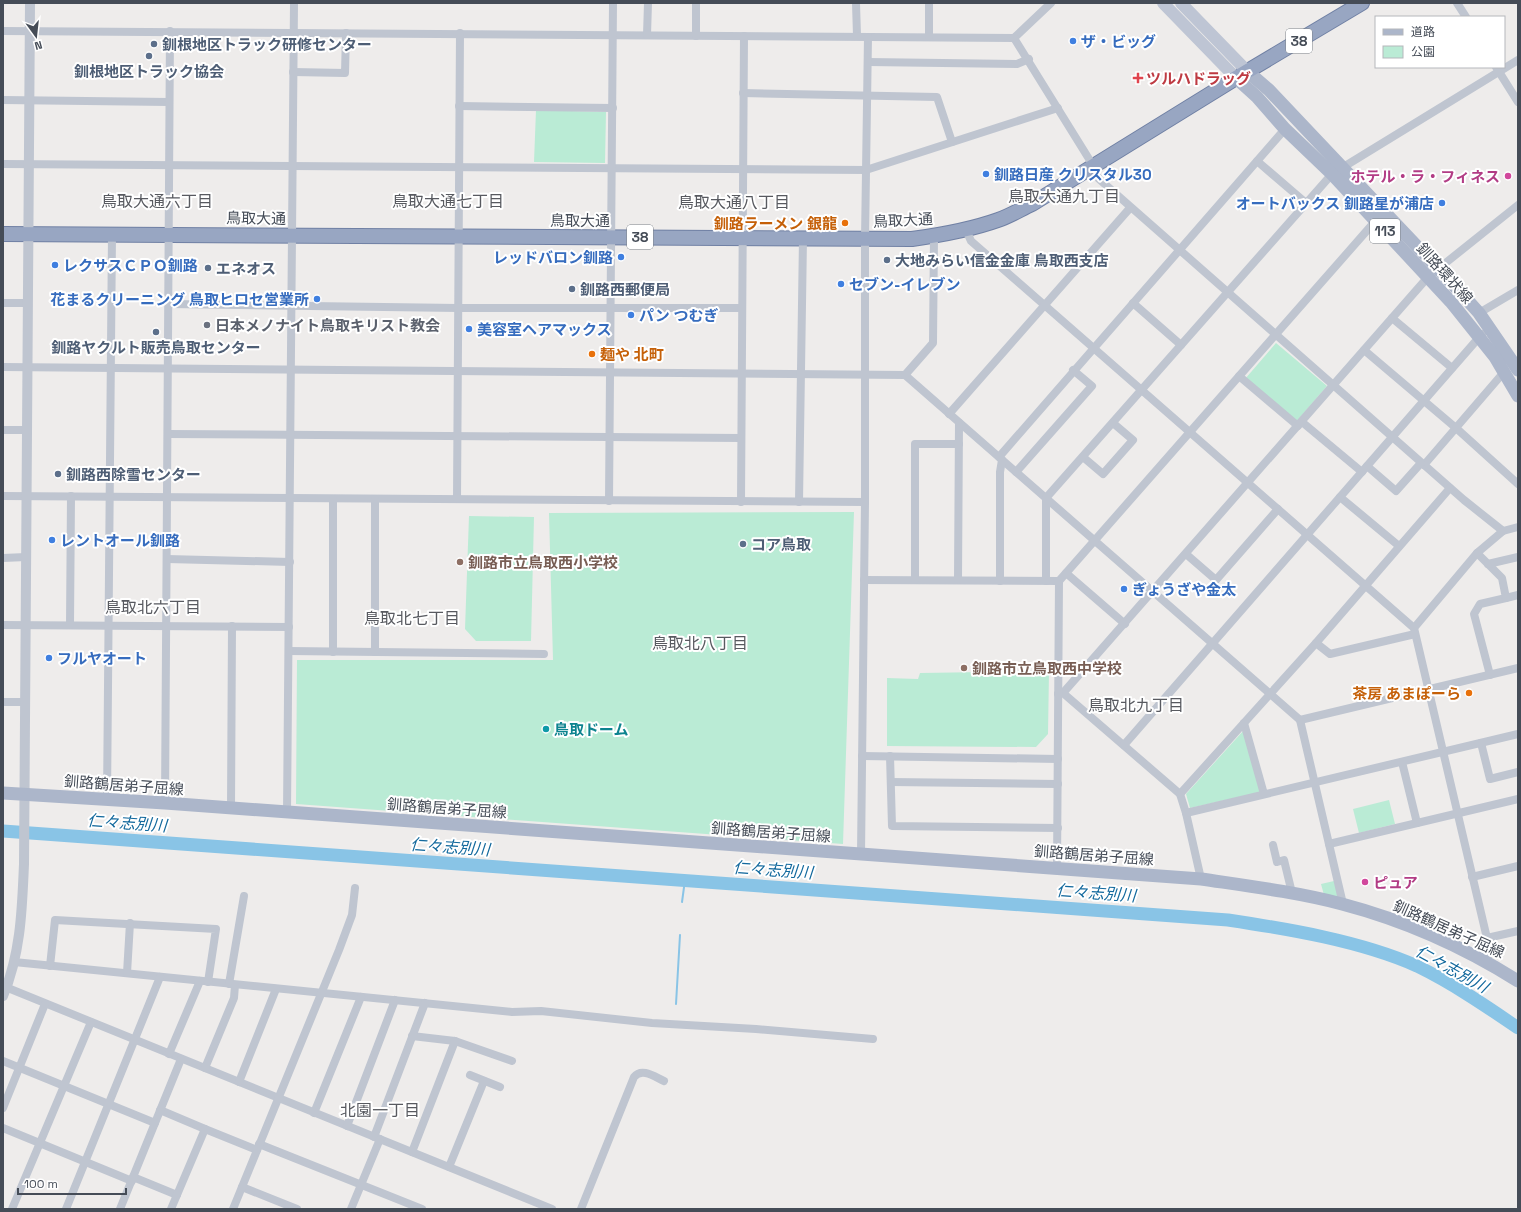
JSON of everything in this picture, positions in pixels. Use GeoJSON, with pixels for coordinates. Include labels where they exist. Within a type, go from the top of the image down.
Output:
{"type":"FeatureCollection","features":[{"type":"Feature","properties":{"kind":"highway","name":"38"},"geometry":{"type":"LineString","coordinates":[[1241,75],[1362,3]]}},
{"type":"Feature","properties":{"kind":"highway","name":"鳥取大通"},"geometry":{"type":"LineString","coordinates":[[3,234],[912,239],[966,230],[999,220],[1032,204],[1093,168],[1241,75]]}},
{"type":"Feature","properties":{"kind":"main road"},"geometry":{"type":"LineString","coordinates":[[1163,3],[1241,75]]}},
{"type":"Feature","properties":{"kind":"main road"},"geometry":{"type":"LineString","coordinates":[[1180,3],[1241,75]]}},
{"type":"Feature","properties":{"kind":"main road","name":"釧路環状線"},"geometry":{"type":"LineString","coordinates":[[1241,75],[1257,97],[1285,129],[1332,174],[1380,216],[1433,272],[1518,370]]}},
{"type":"Feature","properties":{"kind":"main road","name":"釧路環状線"},"geometry":{"type":"LineString","coordinates":[[1241,75],[1270,90],[1343,168],[1380,216]]}},
{"type":"Feature","properties":{"kind":"main road","name":"釧路環状線"},"geometry":{"type":"LineString","coordinates":[[1433,272],[1479,314],[1485,332],[1504,372],[1518,396]]}},
{"type":"Feature","properties":{"kind":"main road","name":"釧路鶴居弟子屈線"},"geometry":{"type":"LineString","coordinates":[[3,793],[24,799],[107,800],[164,803],[1201,879],[1292,893],[1343,904],[1393,920],[1486,961],[1518,981]]}},
{"type":"Feature","properties":{"kind":"street"},"geometry":{"type":"LineString","coordinates":[[30,3],[24,858],[22,918],[14,962],[4,990],[91,1022],[552,1209]]}},
{"type":"Feature","properties":{"kind":"street"},"geometry":{"type":"LineString","coordinates":[[288,813],[294,3]]}},
{"type":"Feature","properties":{"kind":"street"},"geometry":{"type":"LineString","coordinates":[[609,501],[613,3]]}},
{"type":"Feature","properties":{"kind":"street"},"geometry":{"type":"LineString","coordinates":[[647,35],[648,3]]}},
{"type":"Feature","properties":{"kind":"street"},"geometry":{"type":"LineString","coordinates":[[696,3],[696,36]]}},
{"type":"Feature","properties":{"kind":"street"},"geometry":{"type":"LineString","coordinates":[[856,3],[856,36]]}},
{"type":"Feature","properties":{"kind":"street"},"geometry":{"type":"LineString","coordinates":[[929,3],[929,36]]}},
{"type":"Feature","properties":{"kind":"street"},"geometry":{"type":"LineString","coordinates":[[1038,3],[1044,10]]}},
{"type":"Feature","properties":{"kind":"street"},"geometry":{"type":"LineString","coordinates":[[3,30],[696,36],[929,36],[1014,38],[1051,3]]}},
{"type":"Feature","properties":{"kind":"street"},"geometry":{"type":"LineString","coordinates":[[1457,3],[1465,16]]}},
{"type":"Feature","properties":{"kind":"street"},"geometry":{"type":"LineString","coordinates":[[164,803],[170,234],[170,31]]}},
{"type":"Feature","properties":{"kind":"street"},"geometry":{"type":"LineString","coordinates":[[293,72],[345,73],[346,32]]}},
{"type":"Feature","properties":{"kind":"street"},"geometry":{"type":"LineString","coordinates":[[457,499],[460,33]]}},
{"type":"Feature","properties":{"kind":"street"},"geometry":{"type":"LineString","coordinates":[[741,502],[741,308],[743,239],[744,36]]}},
{"type":"Feature","properties":{"kind":"street"},"geometry":{"type":"LineString","coordinates":[[862,854],[865,502],[864,374],[868,36]]}},
{"type":"Feature","properties":{"kind":"street"},"geometry":{"type":"LineString","coordinates":[[1014,38],[1029,59],[1099,179],[1178,251],[1276,334],[1392,438],[1503,531]]}},
{"type":"Feature","properties":{"kind":"street"},"geometry":{"type":"LineString","coordinates":[[868,62],[1017,64],[1029,59]]}},
{"type":"Feature","properties":{"kind":"street"},"geometry":{"type":"LineString","coordinates":[[1505,66],[1518,60]]}},
{"type":"Feature","properties":{"kind":"street"},"geometry":{"type":"LineString","coordinates":[[1046,581],[1046,498],[1142,390],[1226,292],[1332,174],[1498,69],[1518,102]]}},
{"type":"Feature","properties":{"kind":"street"},"geometry":{"type":"LineString","coordinates":[[743,92],[937,96],[952,142]]}},
{"type":"Feature","properties":{"kind":"street"},"geometry":{"type":"LineString","coordinates":[[3,100],[169,102]]}},
{"type":"Feature","properties":{"kind":"street"},"geometry":{"type":"LineString","coordinates":[[460,106],[613,108]]}},
{"type":"Feature","properties":{"kind":"street"},"geometry":{"type":"LineString","coordinates":[[3,164],[866,170],[1058,108]]}},
{"type":"Feature","properties":{"kind":"street"},"geometry":{"type":"LineString","coordinates":[[1000,581],[1001,458],[1074,370],[1285,129]]}},
{"type":"Feature","properties":{"kind":"street"},"geometry":{"type":"LineString","coordinates":[[1257,161],[1306,203]]}},
{"type":"Feature","properties":{"kind":"street"},"geometry":{"type":"LineString","coordinates":[[1060,694],[1125,624],[1433,272],[1518,206]]}},
{"type":"Feature","properties":{"kind":"street"},"geometry":{"type":"LineString","coordinates":[[949,414],[1130,208]]}},
{"type":"Feature","properties":{"kind":"street"},"geometry":{"type":"LineString","coordinates":[[1057,869],[1060,694],[1059,581],[1380,216]]}},
{"type":"Feature","properties":{"kind":"street"},"geometry":{"type":"LineString","coordinates":[[966,230],[971,241],[1365,585],[1415,631],[1490,951],[1486,961]]}},
{"type":"Feature","properties":{"kind":"street"},"geometry":{"type":"LineString","coordinates":[[107,800],[112,234]]}},
{"type":"Feature","properties":{"kind":"street"},"geometry":{"type":"LineString","coordinates":[[905,375],[933,343],[934,236]]}},
{"type":"Feature","properties":{"kind":"street"},"geometry":{"type":"LineString","coordinates":[[799,502],[803,238]]}},
{"type":"Feature","properties":{"kind":"street"},"geometry":{"type":"LineString","coordinates":[[1479,314],[1518,290]]}},
{"type":"Feature","properties":{"kind":"street"},"geometry":{"type":"LineString","coordinates":[[1133,302],[1181,345]]}},
{"type":"Feature","properties":{"kind":"street"},"geometry":{"type":"LineString","coordinates":[[3,303],[28,303]]}},
{"type":"Feature","properties":{"kind":"street"},"geometry":{"type":"LineString","coordinates":[[169,304],[458,308],[741,308]]}},
{"type":"Feature","properties":{"kind":"street"},"geometry":{"type":"LineString","coordinates":[[1392,318],[1452,368]]}},
{"type":"Feature","properties":{"kind":"street"},"geometry":{"type":"LineString","coordinates":[[1124,744],[1485,332]]}},
{"type":"Feature","properties":{"kind":"street"},"geometry":{"type":"LineString","coordinates":[[1364,350],[1456,428],[1518,484]]}},
{"type":"Feature","properties":{"kind":"street"},"geometry":{"type":"LineString","coordinates":[[3,367],[905,375],[1300,720],[1343,904]]}},
{"type":"Feature","properties":{"kind":"street"},"geometry":{"type":"LineString","coordinates":[[1016,472],[1092,386],[1074,370]]}},
{"type":"Feature","properties":{"kind":"street"},"geometry":{"type":"LineString","coordinates":[[1239,376],[1300,424],[1396,491],[1456,428],[1504,372]]}},
{"type":"Feature","properties":{"kind":"street"},"geometry":{"type":"LineString","coordinates":[[958,580],[959,423]]}},
{"type":"Feature","properties":{"kind":"street"},"geometry":{"type":"LineString","coordinates":[[1083,457],[1103,474],[1133,440],[1113,423]]}},
{"type":"Feature","properties":{"kind":"street"},"geometry":{"type":"LineString","coordinates":[[3,430],[26,430]]}},
{"type":"Feature","properties":{"kind":"street"},"geometry":{"type":"LineString","coordinates":[[168,434],[741,438]]}},
{"type":"Feature","properties":{"kind":"street"},"geometry":{"type":"LineString","coordinates":[[915,580],[915,444],[958,444]]}},
{"type":"Feature","properties":{"kind":"street"},"geometry":{"type":"LineString","coordinates":[[1180,794],[1316,643],[1450,488]]}},
{"type":"Feature","properties":{"kind":"street"},"geometry":{"type":"LineString","coordinates":[[3,496],[865,502]]}},
{"type":"Feature","properties":{"kind":"street"},"geometry":{"type":"LineString","coordinates":[[70,625],[71,496]]}},
{"type":"Feature","properties":{"kind":"street"},"geometry":{"type":"LineString","coordinates":[[1340,497],[1399,546]]}},
{"type":"Feature","properties":{"kind":"street"},"geometry":{"type":"LineString","coordinates":[[332,499],[333,652]]}},
{"type":"Feature","properties":{"kind":"street"},"geometry":{"type":"LineString","coordinates":[[375,652],[376,499]]}},
{"type":"Feature","properties":{"kind":"street"},"geometry":{"type":"LineString","coordinates":[[1186,554],[1216,580],[1278,509]]}},
{"type":"Feature","properties":{"kind":"street"},"geometry":{"type":"LineString","coordinates":[[1316,643],[1330,654],[1415,631],[1477,553],[1503,531],[1518,527]]}},
{"type":"Feature","properties":{"kind":"street"},"geometry":{"type":"LineString","coordinates":[[1477,553],[1502,578],[1506,598]]}},
{"type":"Feature","properties":{"kind":"street"},"geometry":{"type":"LineString","coordinates":[[3,558],[26,557]]}},
{"type":"Feature","properties":{"kind":"street"},"geometry":{"type":"LineString","coordinates":[[1488,564],[1518,557]]}},
{"type":"Feature","properties":{"kind":"street"},"geometry":{"type":"LineString","coordinates":[[167,559],[290,562]]}},
{"type":"Feature","properties":{"kind":"street"},"geometry":{"type":"LineString","coordinates":[[1066,573],[1125,624]]}},
{"type":"Feature","properties":{"kind":"street"},"geometry":{"type":"LineString","coordinates":[[864,580],[1059,581]]}},
{"type":"Feature","properties":{"kind":"street"},"geometry":{"type":"LineString","coordinates":[[1490,675],[1474,614],[1480,604],[1518,595]]}},
{"type":"Feature","properties":{"kind":"street"},"geometry":{"type":"LineString","coordinates":[[3,625],[289,627]]}},
{"type":"Feature","properties":{"kind":"street"},"geometry":{"type":"LineString","coordinates":[[231,808],[232,626]]}},
{"type":"Feature","properties":{"kind":"street"},"geometry":{"type":"LineString","coordinates":[[289,651],[544,654]]}},
{"type":"Feature","properties":{"kind":"street"},"geometry":{"type":"LineString","coordinates":[[1300,720],[1518,668]]}},
{"type":"Feature","properties":{"kind":"street"},"geometry":{"type":"LineString","coordinates":[[1060,694],[1124,744],[1180,794],[1186,813],[1201,879]]}},
{"type":"Feature","properties":{"kind":"street"},"geometry":{"type":"LineString","coordinates":[[3,702],[25,702]]}},
{"type":"Feature","properties":{"kind":"street"},"geometry":{"type":"LineString","coordinates":[[1244,723],[1264,794]]}},
{"type":"Feature","properties":{"kind":"street"},"geometry":{"type":"LineString","coordinates":[[1186,813],[1518,734]]}},
{"type":"Feature","properties":{"kind":"street"},"geometry":{"type":"LineString","coordinates":[[1480,743],[1490,779],[1518,772]]}},
{"type":"Feature","properties":{"kind":"street"},"geometry":{"type":"LineString","coordinates":[[862,756],[1058,759]]}},
{"type":"Feature","properties":{"kind":"street"},"geometry":{"type":"LineString","coordinates":[[890,756],[892,826],[1058,828]]}},
{"type":"Feature","properties":{"kind":"street"},"geometry":{"type":"LineString","coordinates":[[1402,762],[1417,823]]}},
{"type":"Feature","properties":{"kind":"street"},"geometry":{"type":"LineString","coordinates":[[891,782],[1058,784]]}},
{"type":"Feature","properties":{"kind":"street"},"geometry":{"type":"LineString","coordinates":[[1329,844],[1518,799]]}},
{"type":"Feature","properties":{"kind":"street"},"geometry":{"type":"LineString","coordinates":[[1273,845],[1277,862],[1284,860],[1292,893]]}},
{"type":"Feature","properties":{"kind":"street"},"geometry":{"type":"LineString","coordinates":[[1472,877],[1518,866]]}},
{"type":"Feature","properties":{"kind":"street"},"geometry":{"type":"LineString","coordinates":[[233,1209],[352,915],[356,888]]}},
{"type":"Feature","properties":{"kind":"street"},"geometry":{"type":"LineString","coordinates":[[205,1068],[234,998],[232,984],[244,896]]}},
{"type":"Feature","properties":{"kind":"street"},"geometry":{"type":"LineString","coordinates":[[50,966],[55,920],[216,929],[204,981],[169,1054]]}},
{"type":"Feature","properties":{"kind":"street"},"geometry":{"type":"LineString","coordinates":[[127,973],[130,923]]}},
{"type":"Feature","properties":{"kind":"street"},"geometry":{"type":"LineString","coordinates":[[1487,938],[1518,931]]}},
{"type":"Feature","properties":{"kind":"street"},"geometry":{"type":"LineString","coordinates":[[14,962],[512,1012],[541,1011],[652,1023],[756,1029],[873,1039]]}},
{"type":"Feature","properties":{"kind":"street"},"geometry":{"type":"LineString","coordinates":[[66,1209],[160,977]]}},
{"type":"Feature","properties":{"kind":"street"},"geometry":{"type":"LineString","coordinates":[[239,1082],[276,989]]}},
{"type":"Feature","properties":{"kind":"street"},"geometry":{"type":"LineString","coordinates":[[314,1113],[361,997]]}},
{"type":"Feature","properties":{"kind":"street"},"geometry":{"type":"LineString","coordinates":[[347,1126],[395,1000]]}},
{"type":"Feature","properties":{"kind":"street"},"geometry":{"type":"LineString","coordinates":[[351,1209],[362,1185],[412,1036],[425,1003]]}},
{"type":"Feature","properties":{"kind":"street"},"geometry":{"type":"LineString","coordinates":[[3,1108],[45,1004]]}},
{"type":"Feature","properties":{"kind":"street"},"geometry":{"type":"LineString","coordinates":[[12,1209],[91,1022]]}},
{"type":"Feature","properties":{"kind":"street"},"geometry":{"type":"LineString","coordinates":[[412,1036],[455,1041],[512,1061]]}},
{"type":"Feature","properties":{"kind":"street"},"geometry":{"type":"LineString","coordinates":[[412,1152],[455,1041]]}},
{"type":"Feature","properties":{"kind":"street"},"geometry":{"type":"LineString","coordinates":[[120,1209],[181,1059]]}},
{"type":"Feature","properties":{"kind":"street"},"geometry":{"type":"LineString","coordinates":[[3,1061],[155,1123]]}},
{"type":"Feature","properties":{"kind":"street"},"geometry":{"type":"LineString","coordinates":[[581,1209],[634,1077],[637,1073],[642,1072],[664,1081]]}},
{"type":"Feature","properties":{"kind":"street"},"geometry":{"type":"LineString","coordinates":[[470,1075],[500,1087]]}},
{"type":"Feature","properties":{"kind":"street"},"geometry":{"type":"LineString","coordinates":[[449,1167],[484,1081]]}},
{"type":"Feature","properties":{"kind":"street"},"geometry":{"type":"LineString","coordinates":[[160,1110],[205,1129],[362,1185],[422,1209]]}},
{"type":"Feature","properties":{"kind":"street"},"geometry":{"type":"LineString","coordinates":[[3,1128],[85,1162],[177,1196]]}},
{"type":"Feature","properties":{"kind":"street"},"geometry":{"type":"LineString","coordinates":[[172,1209],[205,1129]]}},
{"type":"Feature","properties":{"kind":"street"},"geometry":{"type":"LineString","coordinates":[[242,1187],[297,1209]]}},
{"type":"Feature","properties":{"kind":"green space"},"geometry":{"type":"Polygon","coordinates":[[[536,110],[606,112],[605,163],[534,162],[536,110]]]}},
{"type":"Feature","properties":{"kind":"green space"},"geometry":{"type":"Polygon","coordinates":[[[1276,343],[1327,386],[1296,422],[1245,379],[1276,343]]]}},
{"type":"Feature","properties":{"kind":"green space"},"geometry":{"type":"Polygon","coordinates":[[[854,512],[843,844],[296,804],[297,660],[553,660],[549,513],[854,512]]]}},
{"type":"Feature","properties":{"kind":"green space"},"geometry":{"type":"Polygon","coordinates":[[[469,516],[534,517],[531,641],[476,641],[465,629],[469,516]]]}},
{"type":"Feature","properties":{"kind":"green space"},"geometry":{"type":"Polygon","coordinates":[[[1049,671],[1048,734],[1036,747],[887,746],[887,678],[918,679],[920,673],[1049,671]]]}},
{"type":"Feature","properties":{"kind":"green space"},"geometry":{"type":"Polygon","coordinates":[[[1244,730],[1261,792],[1190,808],[1186,794],[1244,730]]]}},
{"type":"Feature","properties":{"kind":"green space"},"geometry":{"type":"Polygon","coordinates":[[[1389,800],[1395,824],[1359,833],[1353,809],[1389,800]]]}},
{"type":"Feature","properties":{"kind":"green space"},"geometry":{"type":"Polygon","coordinates":[[[1334,881],[1339,899],[1324,895],[1321,884],[1334,881]]]}},
{"type":"Feature","properties":{"kind":"waterway","name":"仁々志別川"},"geometry":{"type":"LineString","coordinates":[[3,831],[1228,920],[1275,927],[1324,937],[1395,957],[1417,966],[1456,987],[1518,1028]]}},
{"type":"Feature","properties":{"kind":"waterway"},"geometry":{"type":"LineString","coordinates":[[682,902],[685,880]]}},
{"type":"Feature","properties":{"kind":"waterway"},"geometry":{"type":"LineString","coordinates":[[676,1004],[680,935]]}},
{"type":"Feature","properties":{"kind":"place","name":"ザ・ビッグ"},"geometry":{"type":"Point","coordinates":[1073,41]}},
{"type":"Feature","properties":{"kind":"place","name":"釧根地区トラック研修センター"},"geometry":{"type":"Point","coordinates":[154,44]}},
{"type":"Feature","properties":{"kind":"place","name":"釧根地区トラック協会"},"geometry":{"type":"Point","coordinates":[149,56]}},
{"type":"Feature","properties":{"kind":"place","name":"ツルハドラッグ"},"geometry":{"type":"Point","coordinates":[1138,78]}},
{"type":"Feature","properties":{"kind":"place","name":"釧路日産 クリスタル30"},"geometry":{"type":"Point","coordinates":[986,174]}},
{"type":"Feature","properties":{"kind":"place","name":"ホテル・ラ・フィネス"},"geometry":{"type":"Point","coordinates":[1508,176]}},
{"type":"Feature","properties":{"kind":"place","name":"オートバックス 釧路星が浦店"},"geometry":{"type":"Point","coordinates":[1442,203]}},
{"type":"Feature","properties":{"kind":"place","name":"釧路ラーメン 銀龍"},"geometry":{"type":"Point","coordinates":[845,223]}},
{"type":"Feature","properties":{"kind":"place","name":"レッドバロン釧路"},"geometry":{"type":"Point","coordinates":[621,257]}},
{"type":"Feature","properties":{"kind":"place","name":"大地みらい信金金庫 鳥取西支店"},"geometry":{"type":"Point","coordinates":[887,260]}},
{"type":"Feature","properties":{"kind":"place","name":"レクサスＣＰＯ釧路"},"geometry":{"type":"Point","coordinates":[55,265]}},
{"type":"Feature","properties":{"kind":"place","name":"エネオス"},"geometry":{"type":"Point","coordinates":[208,268]}},
{"type":"Feature","properties":{"kind":"place","name":"セブン-イレブン"},"geometry":{"type":"Point","coordinates":[841,284]}},
{"type":"Feature","properties":{"kind":"place","name":"釧路西郵便局"},"geometry":{"type":"Point","coordinates":[572,289]}},
{"type":"Feature","properties":{"kind":"place","name":"花まるクリーニング 鳥取ヒロセ営業所"},"geometry":{"type":"Point","coordinates":[317,299]}},
{"type":"Feature","properties":{"kind":"place","name":"パン つむぎ"},"geometry":{"type":"Point","coordinates":[631,315]}},
{"type":"Feature","properties":{"kind":"place","name":"日本メノナイト鳥取キリスト教会"},"geometry":{"type":"Point","coordinates":[207,325]}},
{"type":"Feature","properties":{"kind":"place","name":"美容室ヘアマックス"},"geometry":{"type":"Point","coordinates":[469,329]}},
{"type":"Feature","properties":{"kind":"place","name":"釧路ヤクルト販売鳥取センター"},"geometry":{"type":"Point","coordinates":[156,332]}},
{"type":"Feature","properties":{"kind":"place","name":"麺や 北町"},"geometry":{"type":"Point","coordinates":[592,354]}},
{"type":"Feature","properties":{"kind":"place","name":"釧路西除雪センター"},"geometry":{"type":"Point","coordinates":[58,474]}},
{"type":"Feature","properties":{"kind":"place","name":"レントオール釧路"},"geometry":{"type":"Point","coordinates":[52,540]}},
{"type":"Feature","properties":{"kind":"place","name":"コア鳥取"},"geometry":{"type":"Point","coordinates":[743,544]}},
{"type":"Feature","properties":{"kind":"place","name":"釧路市立鳥取西小学校"},"geometry":{"type":"Point","coordinates":[460,562]}},
{"type":"Feature","properties":{"kind":"place","name":"ぎょうざや金太"},"geometry":{"type":"Point","coordinates":[1124,589]}},
{"type":"Feature","properties":{"kind":"place","name":"フルヤオート"},"geometry":{"type":"Point","coordinates":[49,658]}},
{"type":"Feature","properties":{"kind":"place","name":"釧路市立鳥取西中学校"},"geometry":{"type":"Point","coordinates":[964,668]}},
{"type":"Feature","properties":{"kind":"place","name":"茶房 あまぽーら"},"geometry":{"type":"Point","coordinates":[1469,693]}},
{"type":"Feature","properties":{"kind":"place","name":"鳥取ドーム"},"geometry":{"type":"Point","coordinates":[546,729]}},
{"type":"Feature","properties":{"kind":"place","name":"ピュア"},"geometry":{"type":"Point","coordinates":[1365,882]}},
{"type":"Feature","properties":{"kind":"district","name":"鳥取大通九丁目"},"geometry":{"type":"Point","coordinates":[1064,196]}},
{"type":"Feature","properties":{"kind":"district","name":"鳥取大通六丁目"},"geometry":{"type":"Point","coordinates":[157,201]}},
{"type":"Feature","properties":{"kind":"district","name":"鳥取大通七丁目"},"geometry":{"type":"Point","coordinates":[448,201]}},
{"type":"Feature","properties":{"kind":"district","name":"鳥取大通八丁目"},"geometry":{"type":"Point","coordinates":[734,202]}},
{"type":"Feature","properties":{"kind":"district","name":"鳥取北六丁目"},"geometry":{"type":"Point","coordinates":[153,607]}},
{"type":"Feature","properties":{"kind":"district","name":"鳥取北七丁目"},"geometry":{"type":"Point","coordinates":[412,618]}},
{"type":"Feature","properties":{"kind":"district","name":"鳥取北八丁目"},"geometry":{"type":"Point","coordinates":[700,643]}},
{"type":"Feature","properties":{"kind":"district","name":"鳥取北九丁目"},"geometry":{"type":"Point","coordinates":[1136,705]}},
{"type":"Feature","properties":{"kind":"district","name":"北園一丁目"},"geometry":{"type":"Point","coordinates":[380,1110]}}]}
